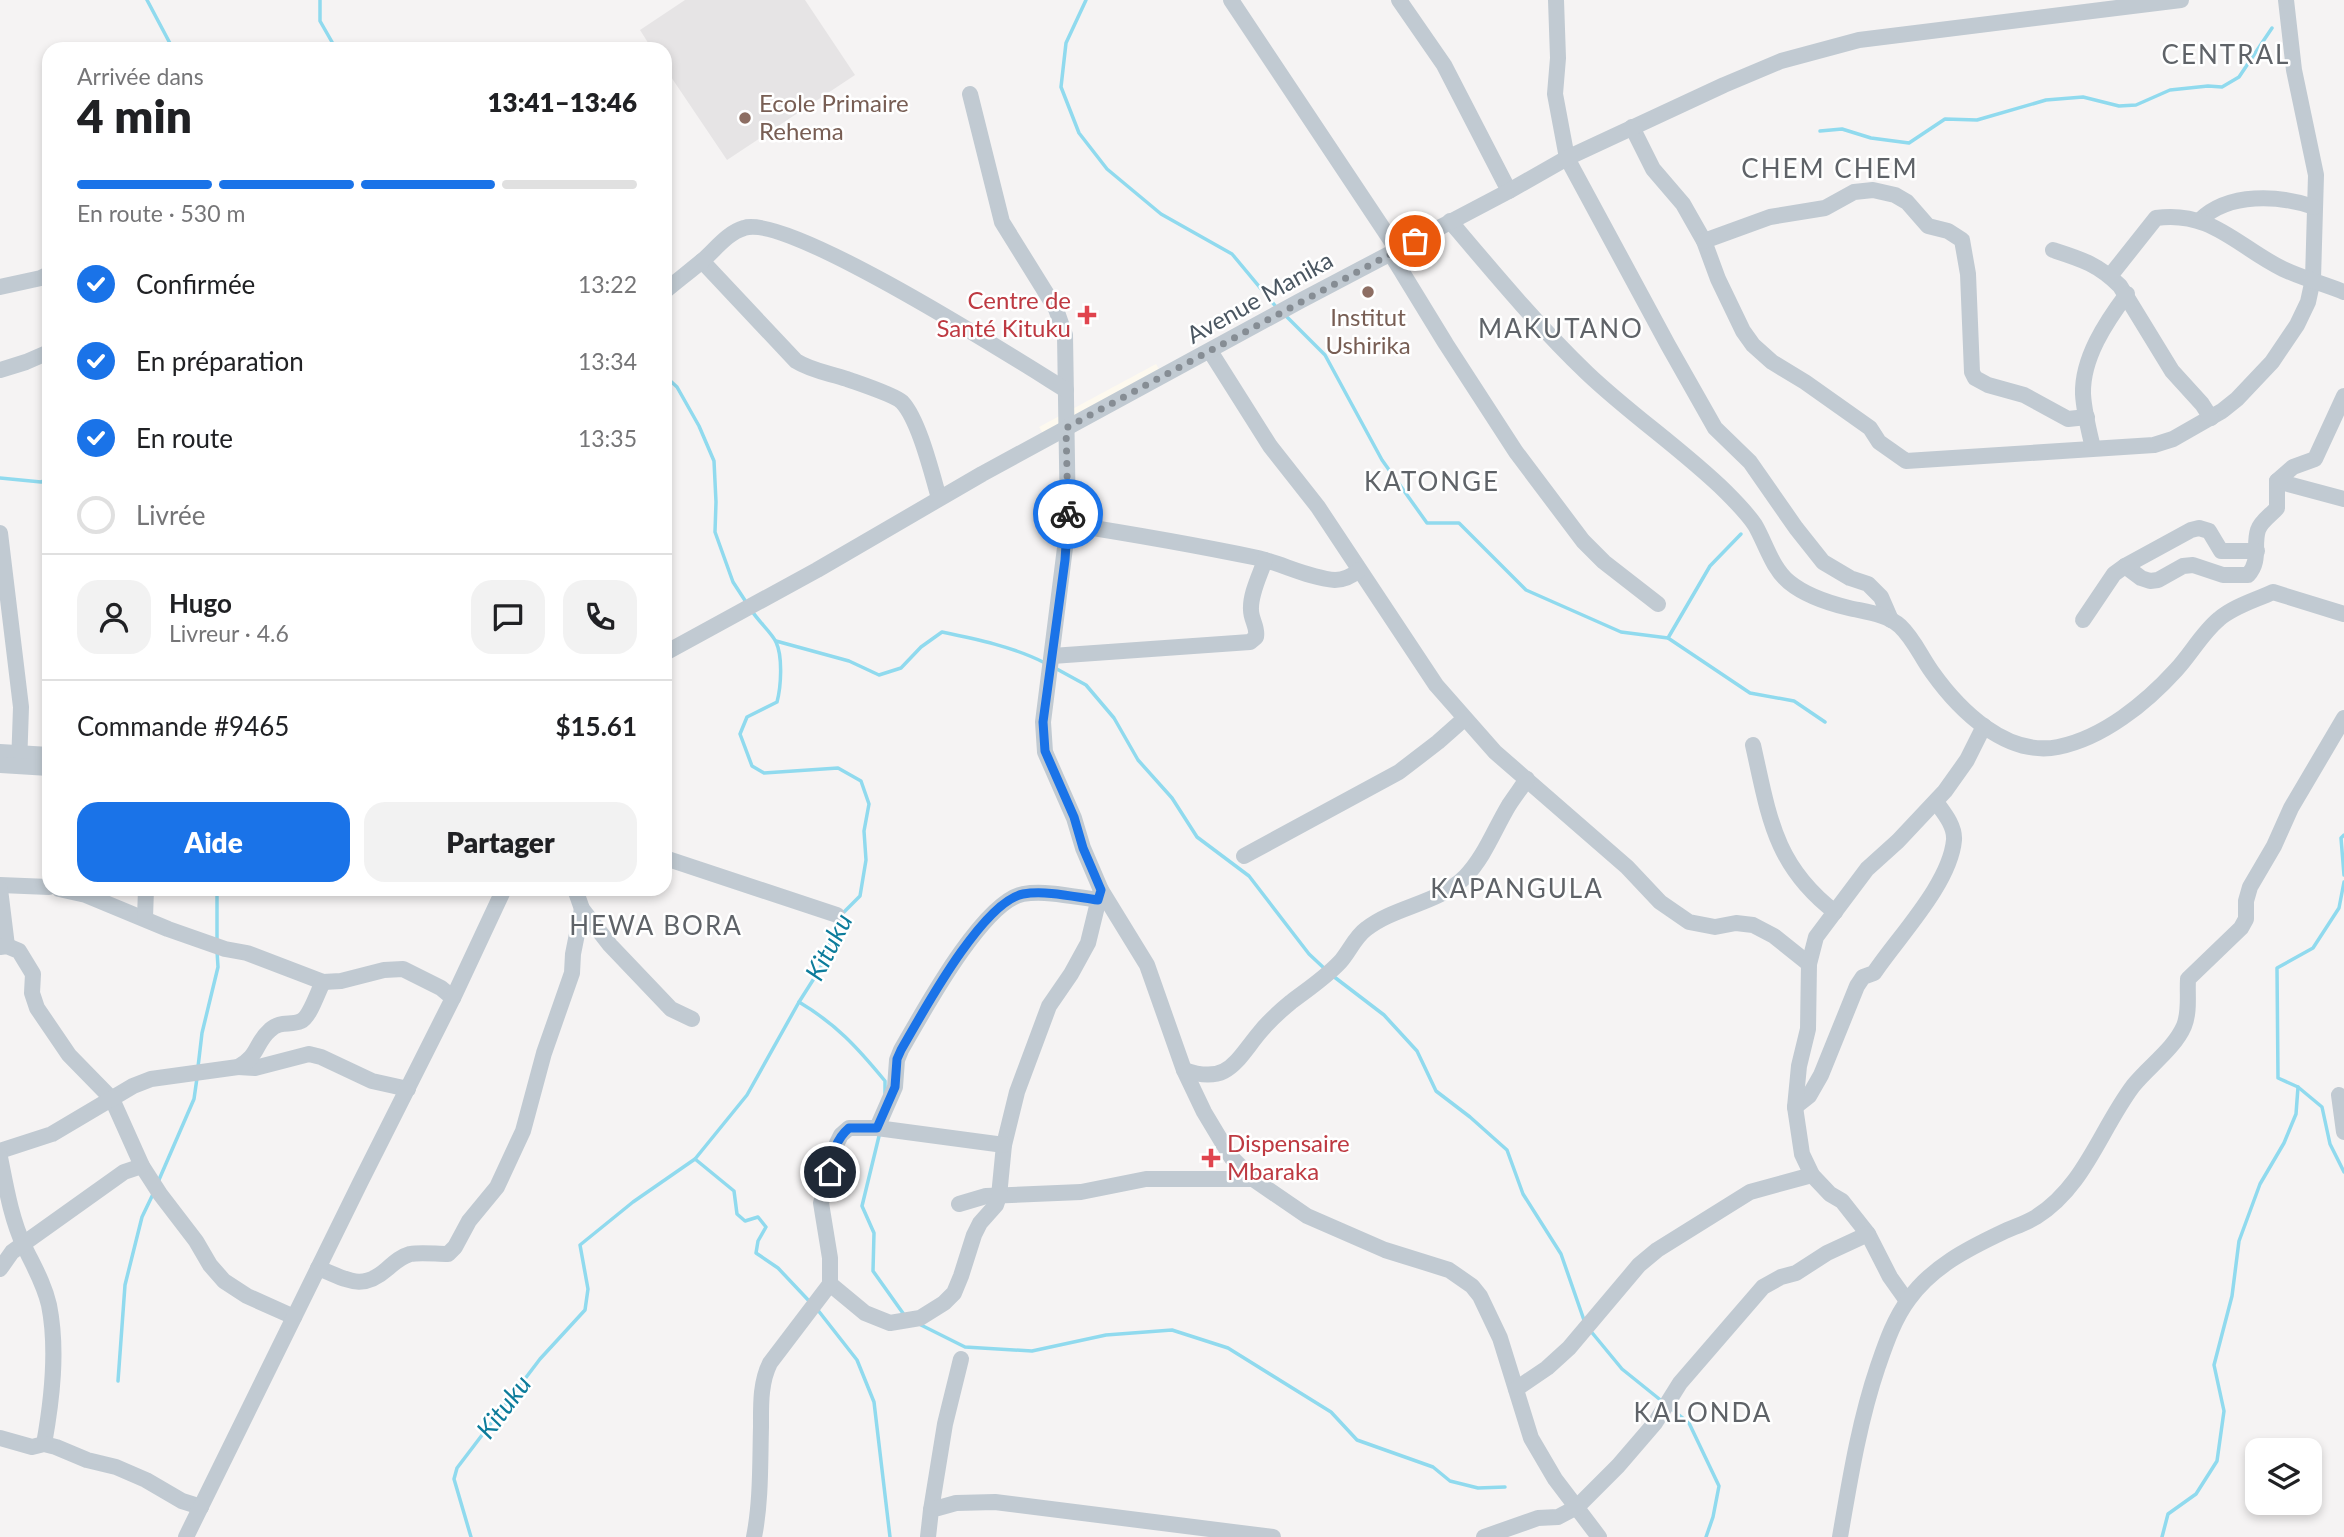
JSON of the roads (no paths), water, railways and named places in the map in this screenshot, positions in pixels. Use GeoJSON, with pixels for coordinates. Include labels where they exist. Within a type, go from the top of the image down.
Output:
{"type":"FeatureCollection","features":[{"type":"Feature","properties":{"kind":"street"},"geometry":{"type":"LineString","coordinates":[[1231,0],[1394,252],[1446,344],[1516,452],[1583,541],[1604,562],[1658,604]]}},
{"type":"Feature","properties":{"kind":"street"},"geometry":{"type":"LineString","coordinates":[[1399,0],[1444,65],[1509,191]]}},
{"type":"Feature","properties":{"kind":"street"},"geometry":{"type":"LineString","coordinates":[[1556,0],[1558,58],[1555,94],[1567,158],[1715,428],[1750,461],[1823,562],[1850,578],[1868,584],[1881,597],[1891,620],[1911,638],[1949,695],[1984,726],[2020,746],[2038,749],[2057,747],[2083,739],[2132,711],[2175,672],[2220,618],[2273,592],[2344,614]]}},
{"type":"Feature","properties":{"kind":"street","name":"Avenue Manika"},"geometry":{"type":"LineString","coordinates":[[672,649],[1066,428],[1567,158],[1781,61],[1859,40],[2180,0]]}},
{"type":"Feature","properties":{"kind":"street"},"geometry":{"type":"LineString","coordinates":[[1632,127],[1653,169],[1683,204],[1704,241],[1718,279],[1743,331],[1753,345],[1772,362],[1870,428],[1879,442],[1906,461],[2154,445],[2174,439],[2238,399],[2272,362],[2297,325],[2308,302],[2313,279],[2316,175],[2294,70],[2286,0]]}},
{"type":"Feature","properties":{"kind":"street"},"geometry":{"type":"LineString","coordinates":[[970,94],[1002,222],[1056,309],[1065,335],[1068,524],[1043,722],[1045,751],[1074,817],[1100,895],[1147,965],[1184,1069],[1219,1139],[1231,1157],[1252,1179],[1325,1225],[1462,1277],[1480,1296],[1500,1338],[1531,1438],[1555,1479],[1599,1537]]}},
{"type":"Feature","properties":{"kind":"street"},"geometry":{"type":"LineString","coordinates":[[1704,241],[1770,217],[1825,208],[1854,192],[1873,190],[1895,195],[1907,202],[1928,226],[1948,231],[1962,240],[1968,274],[1972,372],[1975,378],[1988,385],[2024,394],[2068,419],[2087,417]]}},
{"type":"Feature","properties":{"kind":"street"},"geometry":{"type":"LineString","coordinates":[[2200,220],[2216,209],[2237,202],[2282,199],[2314,208]]}},
{"type":"Feature","properties":{"kind":"street"},"geometry":{"type":"LineString","coordinates":[[2110,276],[2156,218],[2173,215],[2200,220],[2270,262],[2344,292]]}},
{"type":"Feature","properties":{"kind":"street"},"geometry":{"type":"LineString","coordinates":[[1450,221],[1499,279],[1588,374],[1702,470],[1741,507],[1753,523],[1782,576],[1811,596],[1891,620]]}},
{"type":"Feature","properties":{"kind":"street"},"geometry":{"type":"LineString","coordinates":[[672,285],[727,237],[746,227],[768,230],[804,242],[911,296],[1066,390]]}},
{"type":"Feature","properties":{"kind":"street"},"geometry":{"type":"LineString","coordinates":[[2053,250],[2085,260],[2110,276],[2127,295],[2172,371],[2211,418]]}},
{"type":"Feature","properties":{"kind":"street"},"geometry":{"type":"LineString","coordinates":[[702,261],[796,361],[808,368],[890,394],[901,401],[915,425],[939,498]]}},
{"type":"Feature","properties":{"kind":"street"},"geometry":{"type":"LineString","coordinates":[[0,287],[42,278]]}},
{"type":"Feature","properties":{"kind":"street"},"geometry":{"type":"LineString","coordinates":[[2092,448],[2084,379],[2102,332],[2127,295]]}},
{"type":"Feature","properties":{"kind":"street"},"geometry":{"type":"LineString","coordinates":[[1210,351],[1264,437],[1318,507],[1436,685],[1495,752],[1628,867],[1660,902],[1689,922],[1715,927],[1736,923],[1753,925],[1774,936],[1809,964]]}},
{"type":"Feature","properties":{"kind":"street"},"geometry":{"type":"LineString","coordinates":[[0,370],[42,355]]}},
{"type":"Feature","properties":{"kind":"street"},"geometry":{"type":"LineString","coordinates":[[2125,566],[2141,578],[2151,581],[2158,580],[2183,565],[2193,565],[2223,575],[2248,575],[2254,569],[2260,525],[2277,508],[2277,481],[2293,467],[2315,459],[2344,396]]}},
{"type":"Feature","properties":{"kind":"street"},"geometry":{"type":"LineString","coordinates":[[2277,481],[2344,499]]}},
{"type":"Feature","properties":{"kind":"street"},"geometry":{"type":"LineString","coordinates":[[1068,524],[1186,543],[1265,560],[1338,580],[1352,576],[1359,570]]}},
{"type":"Feature","properties":{"kind":"street"},"geometry":{"type":"LineString","coordinates":[[2083,620],[2114,574],[2199,528],[2209,531],[2221,551],[2257,551]]}},
{"type":"Feature","properties":{"kind":"street"},"geometry":{"type":"LineString","coordinates":[[0,533],[6,631],[21,708],[20,760]]}},
{"type":"Feature","properties":{"kind":"street"},"geometry":{"type":"LineString","coordinates":[[1052,656],[1250,642],[1256,637],[1257,630],[1251,612],[1253,596],[1265,560]]}},
{"type":"Feature","properties":{"kind":"street"},"geometry":{"type":"LineString","coordinates":[[1840,1537],[1858,1429],[1889,1334],[1908,1301],[1941,1267],[1966,1249],[2036,1217],[2062,1196],[2082,1173],[2107,1125],[2133,1086],[2158,1057],[2176,1042],[2187,1015],[2188,979],[2225,944],[2246,919],[2246,901],[2250,887],[2274,846],[2291,808],[2344,718]]}},
{"type":"Feature","properties":{"kind":"street"},"geometry":{"type":"LineString","coordinates":[[1244,856],[1399,772],[1464,719]]}},
{"type":"Feature","properties":{"kind":"street"},"geometry":{"type":"LineString","coordinates":[[1908,1301],[1890,1277],[1868,1234],[1842,1201],[1830,1194],[1812,1175],[1802,1154],[1796,1107],[1798,1066],[1808,1029],[1809,964],[1816,937],[1867,869],[1936,802],[1968,760],[1984,726]]}},
{"type":"Feature","properties":{"kind":"street"},"geometry":{"type":"LineString","coordinates":[[1753,745],[1771,824],[1793,870],[1813,895],[1835,912]]}},
{"type":"Feature","properties":{"kind":"street"},"geometry":{"type":"LineString","coordinates":[[0,752],[42,766]]}},
{"type":"Feature","properties":{"kind":"street"},"geometry":{"type":"LineString","coordinates":[[0,765],[42,756]]}},
{"type":"Feature","properties":{"kind":"street"},"geometry":{"type":"LineString","coordinates":[[1184,1069],[1203,1076],[1224,1072],[1241,1057],[1273,1019],[1323,980],[1343,960],[1364,930],[1389,914],[1430,898],[1462,880],[1481,860],[1509,805],[1527,779]]}},
{"type":"Feature","properties":{"kind":"street"},"geometry":{"type":"LineString","coordinates":[[1796,1107],[1809,1096],[1821,1075],[1857,986],[1863,977],[1874,973],[1917,916],[1948,862],[1954,839],[1950,823],[1936,802]]}},
{"type":"Feature","properties":{"kind":"street"},"geometry":{"type":"LineString","coordinates":[[672,860],[837,915]]}},
{"type":"Feature","properties":{"kind":"street"},"geometry":{"type":"LineString","coordinates":[[42,887],[0,887],[3,947],[19,951],[33,974],[32,993],[37,1008],[69,1055],[112,1099],[142,1166],[210,1265],[224,1281],[264,1306],[294,1317]]}},
{"type":"Feature","properties":{"kind":"street"},"geometry":{"type":"LineString","coordinates":[[877,1128],[895,1087],[897,1059],[901,1050],[977,930],[1008,901],[1021,894],[1100,895]]}},
{"type":"Feature","properties":{"kind":"street"},"geometry":{"type":"LineString","coordinates":[[830,1284],[865,1313],[890,1323],[920,1318],[944,1303],[954,1293],[980,1223],[996,1205],[999,1196],[1004,1145],[1017,1091],[1049,1006],[1088,943],[1100,895]]}},
{"type":"Feature","properties":{"kind":"street"},"geometry":{"type":"LineString","coordinates":[[89,896],[168,929],[225,949],[247,953],[323,982],[341,981],[403,968],[441,988],[453,998]]}},
{"type":"Feature","properties":{"kind":"street"},"geometry":{"type":"LineString","coordinates":[[145,918],[146,896]]}},
{"type":"Feature","properties":{"kind":"street"},"geometry":{"type":"LineString","coordinates":[[491,919],[492,896]]}},
{"type":"Feature","properties":{"kind":"street"},"geometry":{"type":"LineString","coordinates":[[186,1537],[501,896]]}},
{"type":"Feature","properties":{"kind":"street"},"geometry":{"type":"LineString","coordinates":[[577,896],[582,909],[610,946],[671,1009],[692,1019]]}},
{"type":"Feature","properties":{"kind":"street"},"geometry":{"type":"LineString","coordinates":[[318,1268],[357,1283],[366,1283],[397,1259],[412,1254],[448,1254],[455,1247],[469,1220],[496,1187],[523,1131],[544,1053],[572,973],[582,909]]}},
{"type":"Feature","properties":{"kind":"street"},"geometry":{"type":"LineString","coordinates":[[238,1067],[250,1060],[271,1028],[284,1022],[301,1021],[309,1014],[323,982]]}},
{"type":"Feature","properties":{"kind":"street"},"geometry":{"type":"LineString","coordinates":[[0,1151],[52,1134],[133,1086],[151,1079],[238,1067],[255,1068],[309,1054],[372,1081],[408,1089]]}},
{"type":"Feature","properties":{"kind":"street"},"geometry":{"type":"LineString","coordinates":[[2339,1095],[2344,1132]]}},
{"type":"Feature","properties":{"kind":"street"},"geometry":{"type":"LineString","coordinates":[[754,1537],[758,1518],[764,1374],[830,1284],[830,1258],[821,1203],[833,1154],[841,1135],[849,1128],[877,1128],[1004,1145]]}},
{"type":"Feature","properties":{"kind":"street"},"geometry":{"type":"LineString","coordinates":[[0,1157],[11,1209],[23,1244],[37,1269],[48,1305],[52,1372],[44,1444]]}},
{"type":"Feature","properties":{"kind":"street"},"geometry":{"type":"LineString","coordinates":[[0,1269],[12,1252],[23,1244],[124,1172],[142,1166]]}},
{"type":"Feature","properties":{"kind":"street"},"geometry":{"type":"LineString","coordinates":[[1516,1389],[1547,1368],[1569,1348],[1639,1265],[1657,1250],[1750,1192],[1812,1175]]}},
{"type":"Feature","properties":{"kind":"street"},"geometry":{"type":"LineString","coordinates":[[959,1204],[976,1197],[1081,1192],[1146,1179],[1252,1179]]}},
{"type":"Feature","properties":{"kind":"street"},"geometry":{"type":"LineString","coordinates":[[1484,1537],[1538,1518],[1558,1517],[1577,1507],[1618,1466],[1655,1423],[1680,1383],[1763,1287],[1781,1277],[1796,1273],[1827,1253],[1868,1234]]}},
{"type":"Feature","properties":{"kind":"street"},"geometry":{"type":"LineString","coordinates":[[928,1537],[945,1424],[961,1359]]}},
{"type":"Feature","properties":{"kind":"street"},"geometry":{"type":"LineString","coordinates":[[0,1438],[33,1447],[44,1444],[128,1472],[182,1501],[201,1507]]}},
{"type":"Feature","properties":{"kind":"street"},"geometry":{"type":"LineString","coordinates":[[931,1510],[956,1503],[995,1502],[1273,1537]]}},
{"type":"Feature","properties":{"kind":"waterway"},"geometry":{"type":"LineString","coordinates":[[147,0],[169,42]]}},
{"type":"Feature","properties":{"kind":"waterway","name":"Kituku"},"geometry":{"type":"LineString","coordinates":[[320,0],[320,21],[332,42]]}},
{"type":"Feature","properties":{"kind":"waterway"},"geometry":{"type":"LineString","coordinates":[[1086,0],[1066,43],[1061,87],[1079,133],[1107,169],[1161,214],[1232,254],[1277,308]]}},
{"type":"Feature","properties":{"kind":"waterway"},"geometry":{"type":"LineString","coordinates":[[1820,131],[1842,129],[1871,138],[1909,143],[1945,119],[1977,120],[2046,100],[2083,97],[2119,106],[2136,105],[2170,90],[2222,87],[2239,77],[2272,28]]}},
{"type":"Feature","properties":{"kind":"waterway"},"geometry":{"type":"LineString","coordinates":[[1285,315],[1325,355],[1382,460],[1427,523],[1459,523],[1526,590],[1621,632],[1668,638],[1750,693],[1794,701],[1825,722]]}},
{"type":"Feature","properties":{"kind":"waterway","name":"Kituku"},"geometry":{"type":"LineString","coordinates":[[672,382],[699,426],[714,461],[715,532],[733,582],[746,602]]}},
{"type":"Feature","properties":{"kind":"waterway"},"geometry":{"type":"LineString","coordinates":[[0,478],[42,482]]}},
{"type":"Feature","properties":{"kind":"waterway"},"geometry":{"type":"LineString","coordinates":[[1668,638],[1710,566],[1741,534]]}},
{"type":"Feature","properties":{"kind":"waterway","name":"Kituku"},"geometry":{"type":"LineString","coordinates":[[752,611],[776,642],[781,672],[777,702],[747,717],[740,734],[752,766],[764,773],[838,768],[861,781],[869,804],[864,831],[866,860],[860,896],[842,914]]}},
{"type":"Feature","properties":{"kind":"waterway"},"geometry":{"type":"LineString","coordinates":[[776,641],[849,661],[879,675],[901,668],[921,647],[942,632],[1008,648],[1045,663]]}},
{"type":"Feature","properties":{"kind":"waterway"},"geometry":{"type":"LineString","coordinates":[[1055,668],[1086,685],[1114,718],[1138,760],[1172,798],[1197,837],[1249,876],[1309,954],[1325,969]]}},
{"type":"Feature","properties":{"kind":"waterway"},"geometry":{"type":"LineString","coordinates":[[2344,835],[2341,838],[2344,875]]}},
{"type":"Feature","properties":{"kind":"waterway"},"geometry":{"type":"LineString","coordinates":[[2344,882],[2339,908],[2313,948],[2277,968],[2278,1078],[2298,1087],[2322,1107],[2330,1144],[2344,1172]]}},
{"type":"Feature","properties":{"kind":"waterway"},"geometry":{"type":"LineString","coordinates":[[217,896],[217,939]]}},
{"type":"Feature","properties":{"kind":"waterway","name":"Kituku"},"geometry":{"type":"LineString","coordinates":[[471,1537],[454,1479],[457,1468],[540,1359],[585,1310],[588,1289],[580,1245],[633,1202],[695,1159],[747,1095],[820,969],[839,921]]}},
{"type":"Feature","properties":{"kind":"waterway"},"geometry":{"type":"LineString","coordinates":[[198,1067],[202,1033],[218,967],[217,951]]}},
{"type":"Feature","properties":{"kind":"waterway"},"geometry":{"type":"LineString","coordinates":[[1333,976],[1384,1015],[1417,1051],[1436,1091],[1507,1150],[1523,1194],[1561,1254],[1585,1323]]}},
{"type":"Feature","properties":{"kind":"waterway"},"geometry":{"type":"LineString","coordinates":[[799,1002],[824,1019],[855,1047],[885,1081],[885,1093]]}},
{"type":"Feature","properties":{"kind":"waterway"},"geometry":{"type":"LineString","coordinates":[[158,1182],[194,1099],[197,1078]]}},
{"type":"Feature","properties":{"kind":"waterway"},"geometry":{"type":"LineString","coordinates":[[2162,1537],[2168,1514],[2196,1494],[2217,1461],[2224,1411],[2214,1365],[2232,1296],[2239,1241],[2260,1184],[2284,1143],[2296,1114],[2298,1087]]}},
{"type":"Feature","properties":{"kind":"waterway"},"geometry":{"type":"LineString","coordinates":[[880,1132],[862,1206],[874,1233],[873,1271],[905,1316]]}},
{"type":"Feature","properties":{"kind":"waterway"},"geometry":{"type":"LineString","coordinates":[[695,1159],[734,1191],[737,1214],[745,1221],[758,1217],[766,1227],[758,1241],[756,1253],[778,1268],[811,1303]]}},
{"type":"Feature","properties":{"kind":"waterway"},"geometry":{"type":"LineString","coordinates":[[118,1381],[125,1285],[142,1217],[154,1192]]}},
{"type":"Feature","properties":{"kind":"waterway"},"geometry":{"type":"LineString","coordinates":[[817,1309],[857,1360],[874,1402],[890,1537]]}},
{"type":"Feature","properties":{"kind":"waterway"},"geometry":{"type":"LineString","coordinates":[[921,1325],[965,1347],[1032,1351],[1106,1335],[1172,1330],[1228,1348],[1331,1412],[1357,1440],[1433,1467],[1450,1481],[1478,1488],[1505,1487]]}},
{"type":"Feature","properties":{"kind":"waterway"},"geometry":{"type":"LineString","coordinates":[[1589,1329],[1622,1369],[1663,1402]]}},
{"type":"Feature","properties":{"kind":"waterway"},"geometry":{"type":"LineString","coordinates":[[1669,1407],[1689,1423],[1719,1486],[1706,1537]]}},
{"type":"Feature","properties":{"kind":"place","name":"Ecole Primaire Rehema"},"geometry":{"type":"Point","coordinates":[745,118]}},
{"type":"Feature","properties":{"kind":"place","name":"Institut Ushirika"},"geometry":{"type":"Point","coordinates":[1368,292]}},
{"type":"Feature","properties":{"kind":"place","name":"Centre de Santé Kituku"},"geometry":{"type":"Point","coordinates":[1087,315]}},
{"type":"Feature","properties":{"kind":"place","name":"Dispensaire Mbaraka"},"geometry":{"type":"Point","coordinates":[1211,1158]}},
{"type":"Feature","properties":{"kind":"district","name":"CENTRAL"},"geometry":{"type":"Point","coordinates":[2226,55]}},
{"type":"Feature","properties":{"kind":"district","name":"CHEM CHEM"},"geometry":{"type":"Point","coordinates":[1830,169]}},
{"type":"Feature","properties":{"kind":"district","name":"MAKUTANO"},"geometry":{"type":"Point","coordinates":[1561,329]}},
{"type":"Feature","properties":{"kind":"district","name":"KATONGE"},"geometry":{"type":"Point","coordinates":[1432,482]}},
{"type":"Feature","properties":{"kind":"district","name":"KAPANGULA"},"geometry":{"type":"Point","coordinates":[1517,889]}},
{"type":"Feature","properties":{"kind":"district","name":"HEWA BORA"},"geometry":{"type":"Point","coordinates":[656,926]}},
{"type":"Feature","properties":{"kind":"district","name":"KALONDA"},"geometry":{"type":"Point","coordinates":[1703,1413]}}]}
